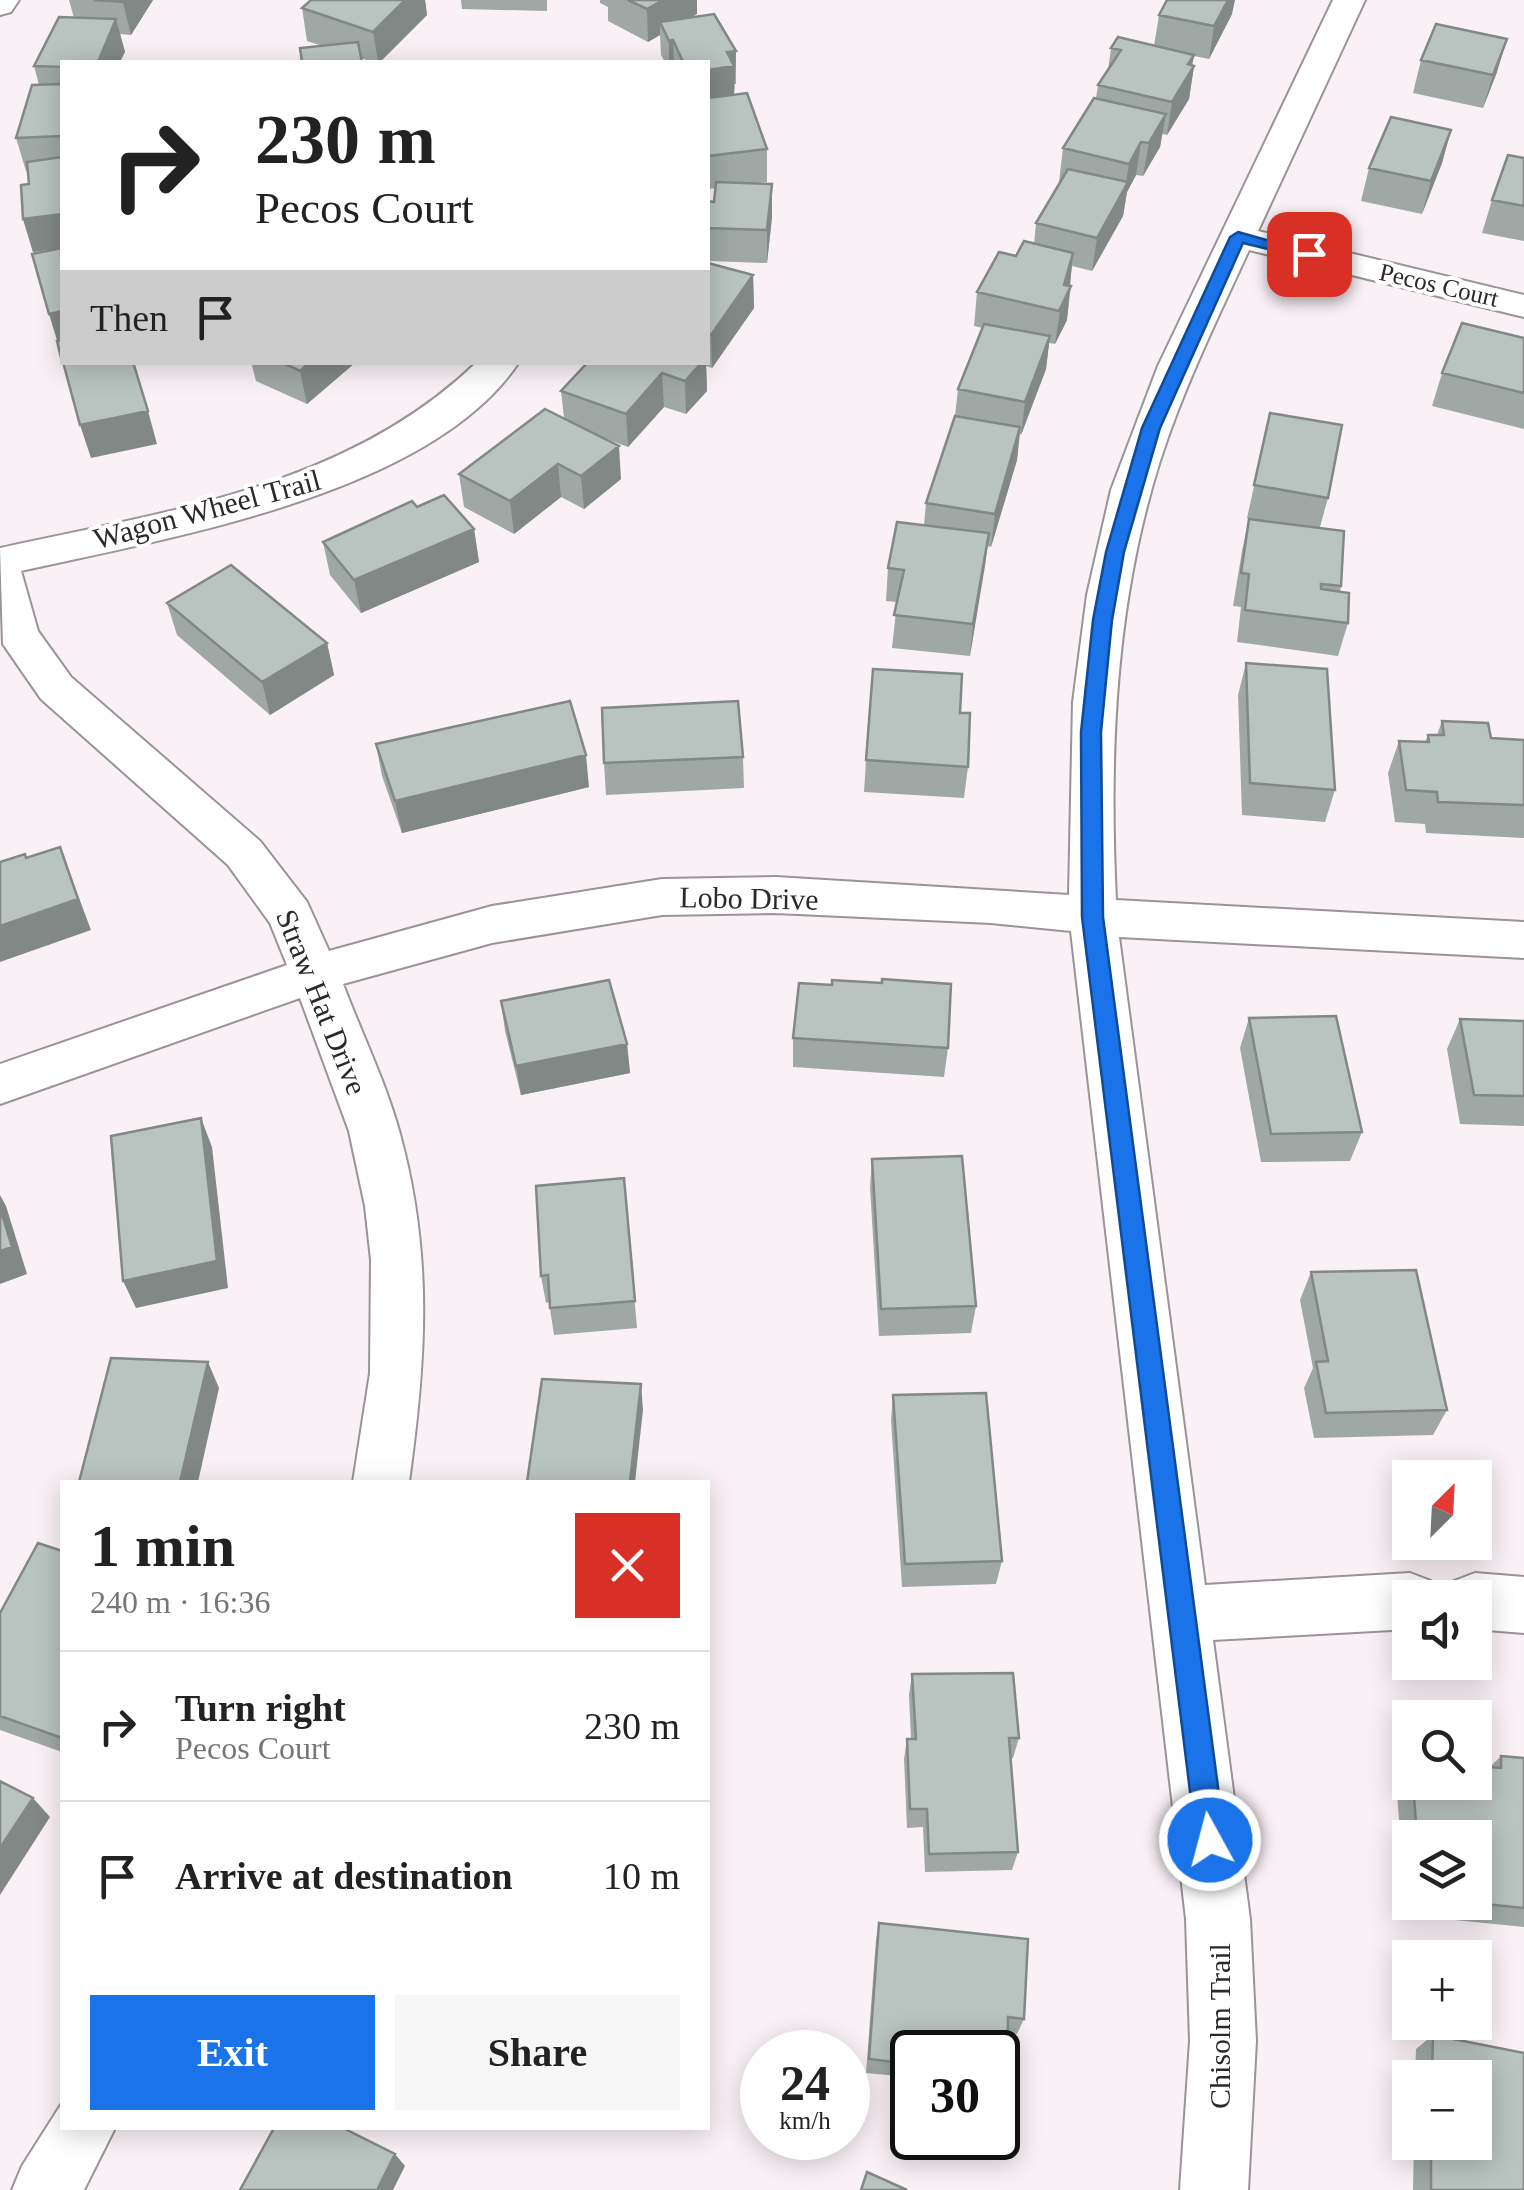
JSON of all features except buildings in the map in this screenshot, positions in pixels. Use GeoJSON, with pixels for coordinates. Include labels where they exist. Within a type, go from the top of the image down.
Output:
{"type":"FeatureCollection","features":[{"type":"Feature","properties":{"kind":"street","name":"Chisolm Trail"},"geometry":{"type":"LineString","coordinates":[[1214,2190],[1223,2041],[1218,1919],[1093,917],[1091,732],[1102,620],[1115,552],[1151,428],[1350,0]]}},
{"type":"Feature","properties":{"kind":"street","name":"Pecos Court"},"geometry":{"type":"LineString","coordinates":[[1238,237],[1524,306]]}},
{"type":"Feature","properties":{"kind":"street","name":"Wagon Wheel Trail"},"geometry":{"type":"LineString","coordinates":[[0,562],[232,507],[328,477],[371,458],[429,424],[497,365]]}},
{"type":"Feature","properties":{"kind":"street","name":"Straw Hat Drive"},"geometry":{"type":"LineString","coordinates":[[0,570],[18,634],[34,662],[56,688],[244,853],[290,914],[316,976],[374,1131],[391,1206],[396,1260],[397,1373],[381,1480]]}},
{"type":"Feature","properties":{"kind":"street","name":"Lobo Drive"},"geometry":{"type":"LineString","coordinates":[[0,1084],[316,976],[486,925],[542,913],[684,895],[769,894],[1032,908],[1093,917],[1524,940]]}},
{"type":"Feature","properties":{"kind":"street"},"geometry":{"type":"LineString","coordinates":[[1182,1614],[1392,1602]]}},
{"type":"Feature","properties":{"kind":"street"},"geometry":{"type":"LineString","coordinates":[[1492,1602],[1524,1605]]}},
{"type":"Feature","properties":{"kind":"street"},"geometry":{"type":"LineString","coordinates":[[46,2190],[81,2130]]}},
{"type":"Feature","properties":{"kind":"route"},"geometry":{"type":"LineString","coordinates":[[1210,1840],[1102,1007],[1090,853],[1091,732],[1102,620],[1115,552],[1151,428],[1180,358],[1238,237],[1309,254]]}}]}
